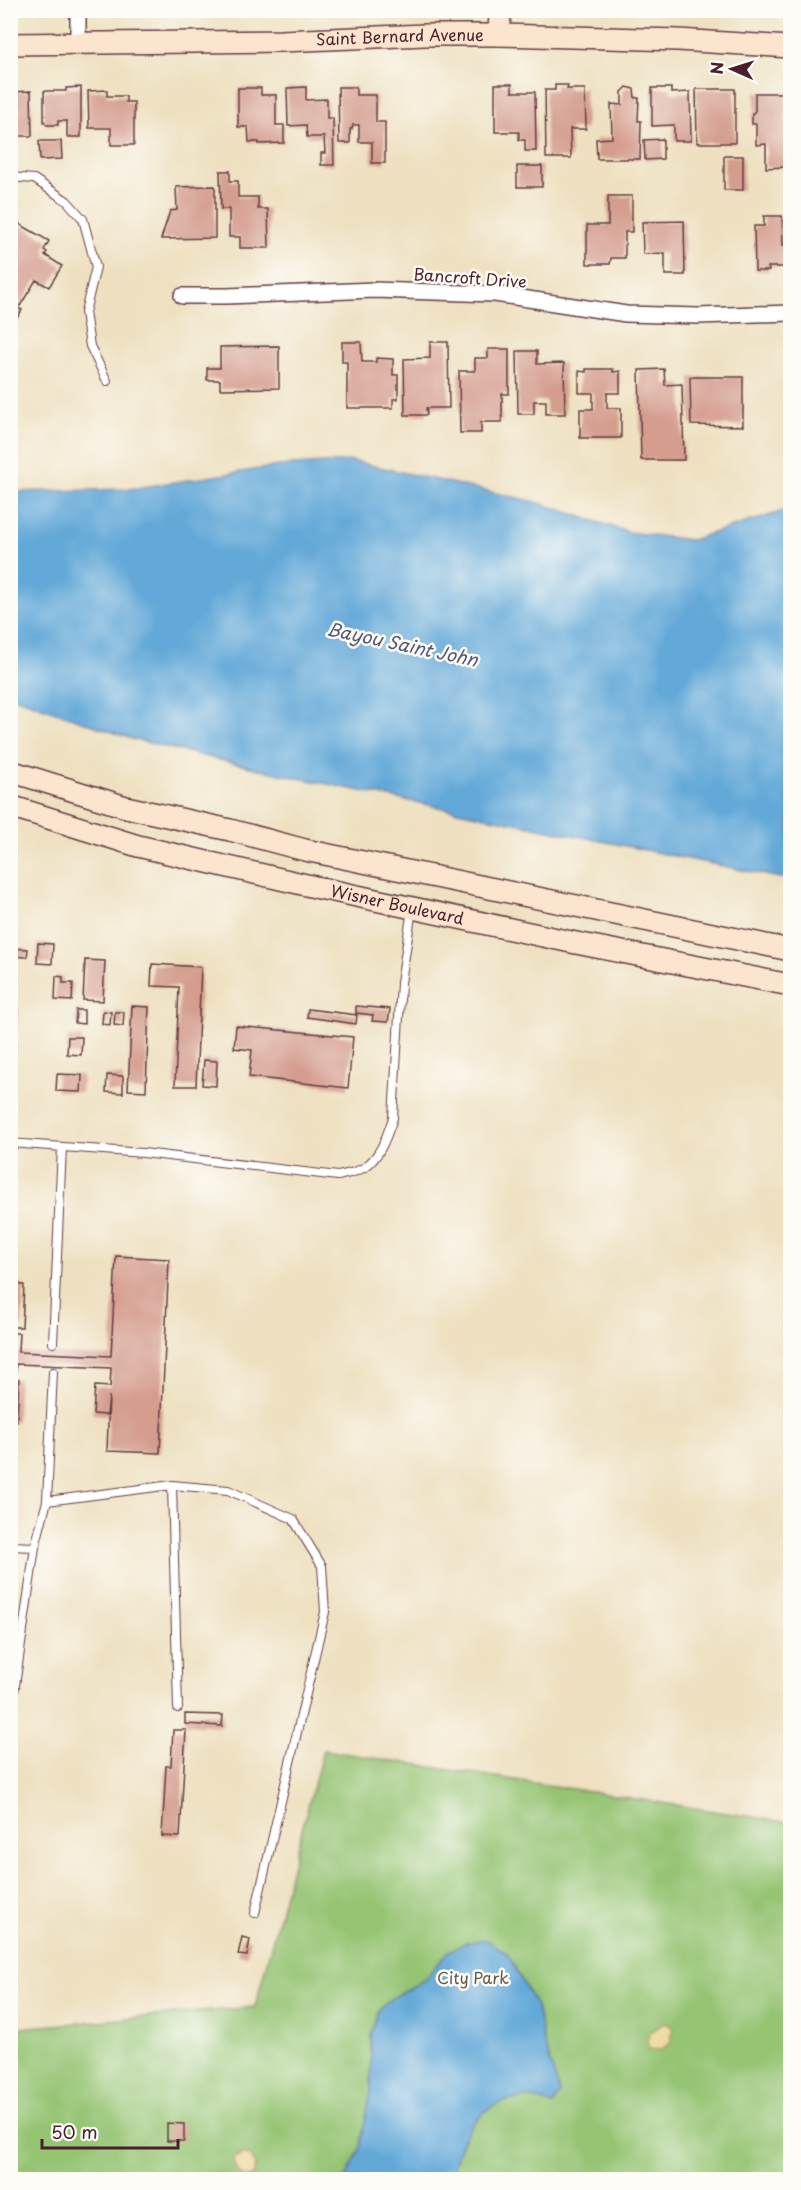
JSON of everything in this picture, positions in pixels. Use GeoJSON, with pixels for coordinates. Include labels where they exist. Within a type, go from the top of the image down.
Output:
{"type":"FeatureCollection","features":[{"type":"Feature","properties":{"kind":"street"},"geometry":{"type":"LineString","coordinates":[[78,10],[78,43]]}},
{"type":"Feature","properties":{"kind":"street"},"geometry":{"type":"LineString","coordinates":[[499,35],[500,10]]}},
{"type":"Feature","properties":{"kind":"street","name":"Saint Bernard Avenue"},"geometry":{"type":"LineString","coordinates":[[10,44],[281,41],[425,35],[499,35],[678,40],[790,47]]}},
{"type":"Feature","properties":{"kind":"street","name":"Bancroft Drive"},"geometry":{"type":"LineString","coordinates":[[182,296],[374,290],[495,294],[626,314],[698,316],[790,313]]}},
{"type":"Feature","properties":{"kind":"street"},"geometry":{"type":"LineString","coordinates":[[10,771],[126,807],[230,830],[305,850],[790,950]]}},
{"type":"Feature","properties":{"kind":"street","name":"Wisner Boulevard"},"geometry":{"type":"LineString","coordinates":[[10,806],[138,846],[571,942],[790,985]]}},
{"type":"Feature","properties":{"kind":"lane"},"geometry":{"type":"LineString","coordinates":[[10,177],[34,180],[67,201],[83,219],[96,267],[86,312],[90,346],[107,381]]}},
{"type":"Feature","properties":{"kind":"lane"},"geometry":{"type":"LineString","coordinates":[[10,1143],[143,1153],[338,1176],[364,1168],[381,1148],[393,1118],[401,983],[412,907]]}},
{"type":"Feature","properties":{"kind":"lane"},"geometry":{"type":"LineString","coordinates":[[53,1343],[62,1147]]}},
{"type":"Feature","properties":{"kind":"lane"},"geometry":{"type":"LineString","coordinates":[[10,1720],[35,1547],[47,1501],[53,1372]]}},
{"type":"Feature","properties":{"kind":"lane"},"geometry":{"type":"LineString","coordinates":[[47,1501],[172,1485],[228,1490],[293,1519],[322,1566],[325,1612],[255,1913]]}},
{"type":"Feature","properties":{"kind":"lane"},"geometry":{"type":"LineString","coordinates":[[172,1485],[178,1708]]}},
{"type":"Feature","properties":{"kind":"lane"},"geometry":{"type":"LineString","coordinates":[[10,1546],[35,1547]]}},
{"type":"Feature","properties":{"kind":"green space","name":"City Park"},"geometry":{"type":"Polygon","coordinates":[[[323,1750],[790,1823],[790,2179],[11,2180],[11,2029],[255,2007],[323,1750]]]}},
{"type":"Feature","properties":{"kind":"sand"},"geometry":{"type":"Polygon","coordinates":[[[664,2023],[673,2029],[671,2043],[660,2050],[649,2049],[647,2039],[651,2031],[664,2023]]]}},
{"type":"Feature","properties":{"kind":"sand"},"geometry":{"type":"Polygon","coordinates":[[[241,2154],[250,2157],[256,2165],[253,2175],[249,2178],[240,2174],[235,2166],[233,2159],[241,2154]]]}},
{"type":"Feature","properties":{"kind":"water","name":"Bayou Saint John"},"geometry":{"type":"Polygon","coordinates":[[[352,461],[536,502],[628,532],[691,540],[790,509],[790,880],[284,775],[132,739],[11,696],[11,492],[129,489],[280,466],[352,461]]]}},
{"type":"Feature","properties":{"kind":"water"},"geometry":{"type":"Polygon","coordinates":[[[487,1940],[507,1953],[536,2006],[545,2046],[560,2093],[553,2105],[524,2098],[499,2104],[487,2110],[469,2129],[458,2153],[452,2179],[346,2179],[360,2148],[371,2090],[371,2035],[378,2011],[392,1998],[424,1980],[449,1951],[468,1942],[487,1940]]]}},
{"type":"Feature","properties":{"kind":"building"},"geometry":{"type":"Polygon","coordinates":[[[495,84],[512,84],[512,92],[535,92],[536,151],[525,151],[525,140],[519,140],[519,132],[495,132],[495,84]]]}},
{"type":"Feature","properties":{"kind":"building"},"geometry":{"type":"Polygon","coordinates":[[[555,85],[568,85],[567,89],[585,89],[586,129],[570,129],[571,158],[546,158],[545,90],[555,90],[555,85]]]}},
{"type":"Feature","properties":{"kind":"building"},"geometry":{"type":"Polygon","coordinates":[[[81,87],[81,137],[67,137],[67,121],[58,121],[58,125],[47,125],[44,122],[44,91],[66,91],[66,88],[81,87]]]}},
{"type":"Feature","properties":{"kind":"building"},"geometry":{"type":"Polygon","coordinates":[[[306,87],[306,100],[327,99],[327,118],[333,118],[334,165],[321,165],[321,153],[325,153],[324,137],[307,137],[306,125],[288,126],[287,88],[306,87]]]}},
{"type":"Feature","properties":{"kind":"building"},"geometry":{"type":"Polygon","coordinates":[[[338,87],[356,87],[356,95],[376,95],[376,122],[385,122],[385,163],[372,163],[372,142],[359,142],[359,125],[353,125],[350,129],[350,143],[339,143],[338,87]]]}},
{"type":"Feature","properties":{"kind":"building"},"geometry":{"type":"Polygon","coordinates":[[[627,87],[634,89],[635,98],[639,98],[640,159],[597,159],[596,139],[612,138],[611,104],[622,105],[622,92],[627,87]]]}},
{"type":"Feature","properties":{"kind":"building"},"geometry":{"type":"Polygon","coordinates":[[[238,88],[261,88],[261,95],[276,95],[276,125],[284,125],[284,143],[249,142],[248,127],[238,127],[238,88]]]}},
{"type":"Feature","properties":{"kind":"building"},"geometry":{"type":"Polygon","coordinates":[[[652,88],[671,88],[671,93],[690,92],[691,141],[674,141],[674,125],[652,126],[652,88]]]}},
{"type":"Feature","properties":{"kind":"building"},"geometry":{"type":"Polygon","coordinates":[[[696,89],[735,89],[735,143],[697,143],[696,89]]]}},
{"type":"Feature","properties":{"kind":"building"},"geometry":{"type":"Polygon","coordinates":[[[107,90],[107,96],[126,96],[126,102],[134,102],[134,145],[111,145],[111,128],[89,128],[88,91],[107,90]]]}},
{"type":"Feature","properties":{"kind":"building"},"geometry":{"type":"Polygon","coordinates":[[[31,91],[32,136],[10,136],[10,92],[31,91]]]}},
{"type":"Feature","properties":{"kind":"building"},"geometry":{"type":"Polygon","coordinates":[[[755,93],[786,93],[786,167],[766,168],[766,144],[756,145],[756,124],[752,124],[755,93]]]}},
{"type":"Feature","properties":{"kind":"building"},"geometry":{"type":"Polygon","coordinates":[[[663,139],[663,159],[645,160],[644,140],[663,139]]]}},
{"type":"Feature","properties":{"kind":"building"},"geometry":{"type":"Polygon","coordinates":[[[39,141],[61,141],[62,159],[40,160],[39,141]]]}},
{"type":"Feature","properties":{"kind":"building"},"geometry":{"type":"Polygon","coordinates":[[[724,156],[743,156],[743,190],[724,190],[724,156]]]}},
{"type":"Feature","properties":{"kind":"building"},"geometry":{"type":"Polygon","coordinates":[[[517,166],[542,166],[542,187],[517,187],[517,166]]]}},
{"type":"Feature","properties":{"kind":"building"},"geometry":{"type":"Polygon","coordinates":[[[220,171],[230,171],[230,181],[238,181],[238,197],[258,197],[258,209],[268,209],[269,248],[240,248],[240,237],[229,237],[229,209],[221,209],[220,171]]]}},
{"type":"Feature","properties":{"kind":"building"},"geometry":{"type":"Polygon","coordinates":[[[215,186],[215,238],[161,239],[170,211],[177,210],[176,187],[215,186]]]}},
{"type":"Feature","properties":{"kind":"building"},"geometry":{"type":"Polygon","coordinates":[[[608,196],[632,196],[632,232],[625,232],[625,258],[611,258],[610,264],[587,264],[587,225],[608,225],[608,196]]]}},
{"type":"Feature","properties":{"kind":"building"},"geometry":{"type":"Polygon","coordinates":[[[764,216],[782,216],[783,245],[787,245],[788,267],[768,267],[769,271],[755,271],[754,226],[764,226],[764,216]]]}},
{"type":"Feature","properties":{"kind":"building"},"geometry":{"type":"Polygon","coordinates":[[[684,221],[685,275],[665,275],[665,253],[643,254],[642,222],[684,221]]]}},
{"type":"Feature","properties":{"kind":"building"},"geometry":{"type":"Polygon","coordinates":[[[16,222],[49,241],[44,250],[47,252],[45,255],[62,266],[49,287],[36,280],[20,306],[17,304],[16,307],[22,310],[10,329],[10,227],[12,228],[16,222]]]}},
{"type":"Feature","properties":{"kind":"building"},"geometry":{"type":"Polygon","coordinates":[[[342,342],[361,342],[362,362],[376,362],[376,358],[393,359],[393,375],[398,375],[398,399],[393,399],[393,408],[347,408],[347,362],[342,362],[342,342]]]}},
{"type":"Feature","properties":{"kind":"building"},"geometry":{"type":"Polygon","coordinates":[[[430,342],[448,342],[449,408],[426,408],[427,415],[405,415],[404,359],[430,358],[430,342]]]}},
{"type":"Feature","properties":{"kind":"building"},"geometry":{"type":"Polygon","coordinates":[[[279,346],[279,388],[220,389],[220,380],[207,380],[207,368],[220,368],[220,347],[279,346]]]}},
{"type":"Feature","properties":{"kind":"building"},"geometry":{"type":"Polygon","coordinates":[[[488,349],[509,349],[509,394],[502,394],[502,422],[481,422],[481,433],[460,433],[459,371],[475,371],[475,358],[488,358],[488,349]]]}},
{"type":"Feature","properties":{"kind":"building"},"geometry":{"type":"Polygon","coordinates":[[[517,351],[537,351],[537,364],[564,363],[565,414],[546,414],[546,401],[534,401],[534,414],[518,414],[517,351]]]}},
{"type":"Feature","properties":{"kind":"building"},"geometry":{"type":"Polygon","coordinates":[[[586,369],[620,371],[620,393],[607,393],[607,408],[621,408],[621,438],[580,438],[580,409],[593,409],[593,393],[579,393],[579,371],[586,372],[586,369]]]}},
{"type":"Feature","properties":{"kind":"building"},"geometry":{"type":"Polygon","coordinates":[[[664,369],[665,385],[682,384],[684,460],[641,460],[639,370],[664,369]]]}},
{"type":"Feature","properties":{"kind":"building"},"geometry":{"type":"Polygon","coordinates":[[[690,377],[743,377],[743,426],[691,425],[690,377]]]}},
{"type":"Feature","properties":{"kind":"building"},"geometry":{"type":"Polygon","coordinates":[[[38,943],[53,944],[52,964],[37,963],[38,943]]]}},
{"type":"Feature","properties":{"kind":"building"},"geometry":{"type":"Polygon","coordinates":[[[10,948],[28,949],[27,957],[10,956],[10,948]]]}},
{"type":"Feature","properties":{"kind":"building"},"geometry":{"type":"Polygon","coordinates":[[[85,960],[105,961],[103,1001],[83,1000],[85,960]]]}},
{"type":"Feature","properties":{"kind":"building"},"geometry":{"type":"Polygon","coordinates":[[[152,964],[201,967],[196,1086],[175,1086],[179,987],[151,986],[152,964]]]}},
{"type":"Feature","properties":{"kind":"building"},"geometry":{"type":"Polygon","coordinates":[[[56,976],[63,977],[63,983],[73,983],[72,1001],[55,1000],[56,976]]]}},
{"type":"Feature","properties":{"kind":"building"},"geometry":{"type":"Polygon","coordinates":[[[10,1006],[18,1006],[13,1083],[10,1083],[10,1006]]]}},
{"type":"Feature","properties":{"kind":"building"},"geometry":{"type":"Polygon","coordinates":[[[132,1006],[149,1007],[146,1091],[128,1090],[132,1006]]]}},
{"type":"Feature","properties":{"kind":"building"},"geometry":{"type":"Polygon","coordinates":[[[356,1006],[390,1009],[388,1022],[372,1021],[373,1015],[356,1013],[356,1006]]]}},
{"type":"Feature","properties":{"kind":"building"},"geometry":{"type":"Polygon","coordinates":[[[308,1009],[357,1015],[356,1024],[307,1017],[308,1009]]]}},
{"type":"Feature","properties":{"kind":"building"},"geometry":{"type":"Polygon","coordinates":[[[76,1010],[84,1010],[84,1024],[75,1023],[76,1010]]]}},
{"type":"Feature","properties":{"kind":"building"},"geometry":{"type":"Polygon","coordinates":[[[103,1011],[111,1012],[110,1025],[102,1024],[103,1011]]]}},
{"type":"Feature","properties":{"kind":"building"},"geometry":{"type":"Polygon","coordinates":[[[115,1012],[124,1012],[123,1026],[114,1025],[115,1012]]]}},
{"type":"Feature","properties":{"kind":"building"},"geometry":{"type":"Polygon","coordinates":[[[236,1026],[353,1037],[348,1088],[249,1077],[252,1050],[234,1048],[236,1026]]]}},
{"type":"Feature","properties":{"kind":"building"},"geometry":{"type":"Polygon","coordinates":[[[68,1037],[82,1037],[81,1055],[67,1054],[68,1037]]]}},
{"type":"Feature","properties":{"kind":"building"},"geometry":{"type":"Polygon","coordinates":[[[204,1060],[217,1061],[216,1086],[202,1085],[204,1060]]]}},
{"type":"Feature","properties":{"kind":"building"},"geometry":{"type":"Polygon","coordinates":[[[57,1074],[82,1075],[81,1092],[56,1091],[57,1074]]]}},
{"type":"Feature","properties":{"kind":"building"},"geometry":{"type":"Polygon","coordinates":[[[107,1075],[123,1076],[123,1093],[106,1092],[107,1075]]]}},
{"type":"Feature","properties":{"kind":"building"},"geometry":{"type":"Polygon","coordinates":[[[116,1256],[169,1259],[160,1453],[107,1451],[109,1396],[107,1415],[93,1414],[95,1386],[110,1387],[111,1368],[16,1364],[16,1370],[10,1369],[10,1333],[19,1333],[18,1352],[111,1356],[116,1256]]]}},
{"type":"Feature","properties":{"kind":"building"},"geometry":{"type":"Polygon","coordinates":[[[10,1284],[24,1285],[22,1327],[10,1327],[10,1284]]]}},
{"type":"Feature","properties":{"kind":"building"},"geometry":{"type":"Polygon","coordinates":[[[10,1379],[19,1379],[17,1421],[10,1421],[10,1379]]]}},
{"type":"Feature","properties":{"kind":"building"},"geometry":{"type":"Polygon","coordinates":[[[185,1714],[223,1715],[222,1726],[185,1724],[185,1714]]]}},
{"type":"Feature","properties":{"kind":"building"},"geometry":{"type":"Polygon","coordinates":[[[173,1730],[186,1730],[180,1837],[162,1836],[166,1766],[171,1766],[173,1730]]]}},
{"type":"Feature","properties":{"kind":"building"},"geometry":{"type":"Polygon","coordinates":[[[242,1937],[250,1939],[247,1956],[238,1955],[242,1937]]]}},
{"type":"Feature","properties":{"kind":"building"},"geometry":{"type":"Polygon","coordinates":[[[167,2123],[184,2124],[184,2141],[167,2141],[167,2123]]]}}]}
